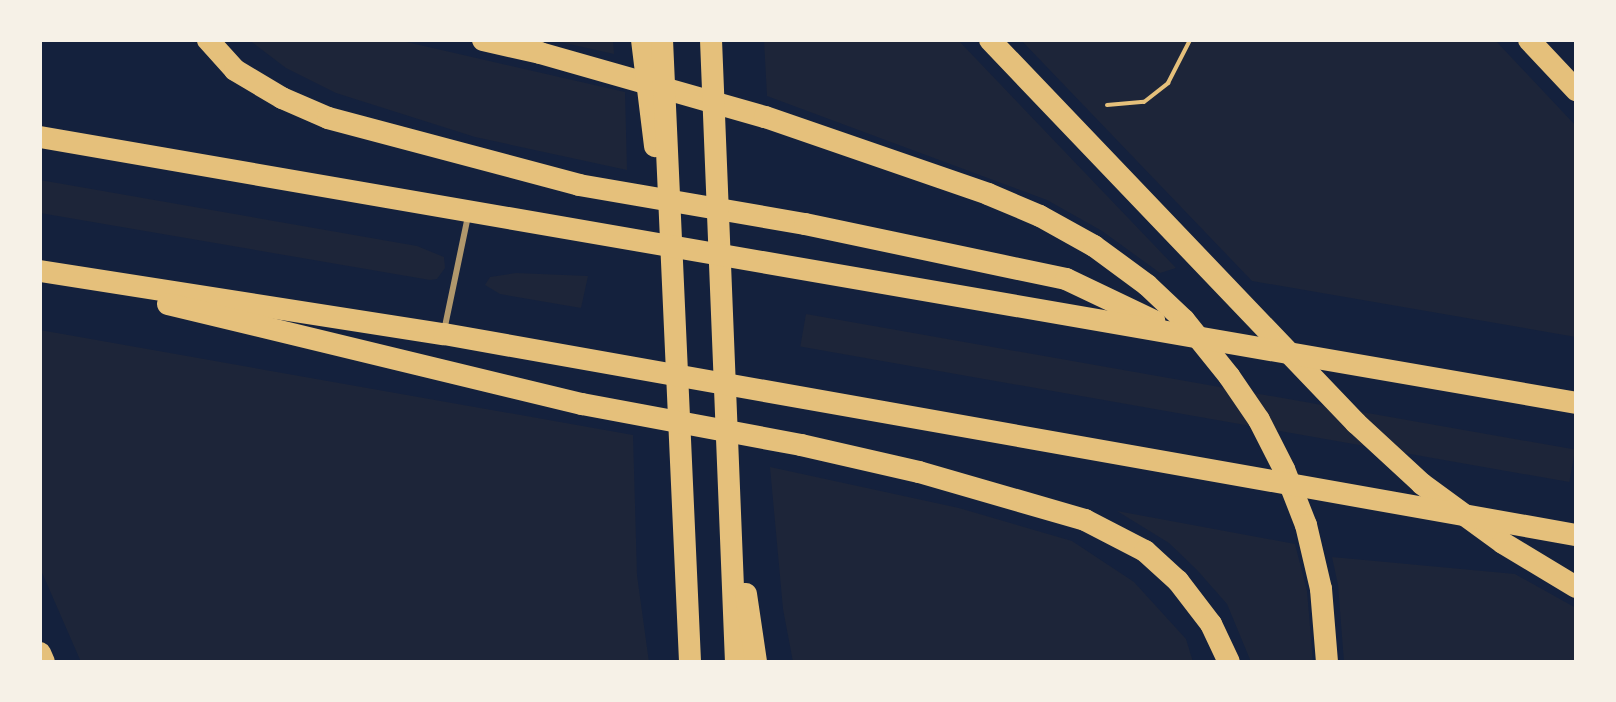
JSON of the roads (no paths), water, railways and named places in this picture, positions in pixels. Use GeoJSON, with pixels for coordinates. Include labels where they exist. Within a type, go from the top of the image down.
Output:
{"type":"FeatureCollection","features":[{"type":"Feature","properties":{"kind":"highway"},"geometry":{"type":"LineString","coordinates":[[208,40],[235,70],[282,98],[328,118],[579,185],[805,224],[1066,279],[1179,333]]}},
{"type":"Feature","properties":{"kind":"highway"},"geometry":{"type":"LineString","coordinates":[[483,40],[540,53],[765,117],[988,194],[1040,216],[1094,246],[1147,285],[1184,320],[1229,376],[1259,420],[1284,469],[1306,525],[1321,589],[1327,662]]}},
{"type":"Feature","properties":{"kind":"highway"},"geometry":{"type":"LineString","coordinates":[[642,40],[649,114],[669,222]]}},
{"type":"Feature","properties":{"kind":"highway"},"geometry":{"type":"LineString","coordinates":[[662,40],[690,662]]}},
{"type":"Feature","properties":{"kind":"highway"},"geometry":{"type":"LineString","coordinates":[[711,40],[736,662]]}},
{"type":"Feature","properties":{"kind":"highway"},"geometry":{"type":"LineString","coordinates":[[990,40],[1356,423],[1422,484],[1503,543],[1576,587]]}},
{"type":"Feature","properties":{"kind":"highway"},"geometry":{"type":"LineString","coordinates":[[1529,40],[1576,90]]}},
{"type":"Feature","properties":{"kind":"highway"},"geometry":{"type":"LineString","coordinates":[[40,137],[1576,403]]}},
{"type":"Feature","properties":{"kind":"highway"},"geometry":{"type":"LineString","coordinates":[[40,272],[444,334],[1576,535]]}},
{"type":"Feature","properties":{"kind":"highway"},"geometry":{"type":"LineString","coordinates":[[40,272],[582,404],[801,445],[994,492],[1085,520],[1124,537],[1178,581],[1211,624],[1229,662]]}},
{"type":"Feature","properties":{"kind":"highway"},"geometry":{"type":"LineString","coordinates":[[728,479],[756,662]]}},
{"type":"Feature","properties":{"kind":"highway"},"geometry":{"type":"LineString","coordinates":[[40,653],[44,662]]}},
{"type":"Feature","properties":{"kind":"lane"},"geometry":{"type":"LineString","coordinates":[[444,334],[469,213]]}}]}
